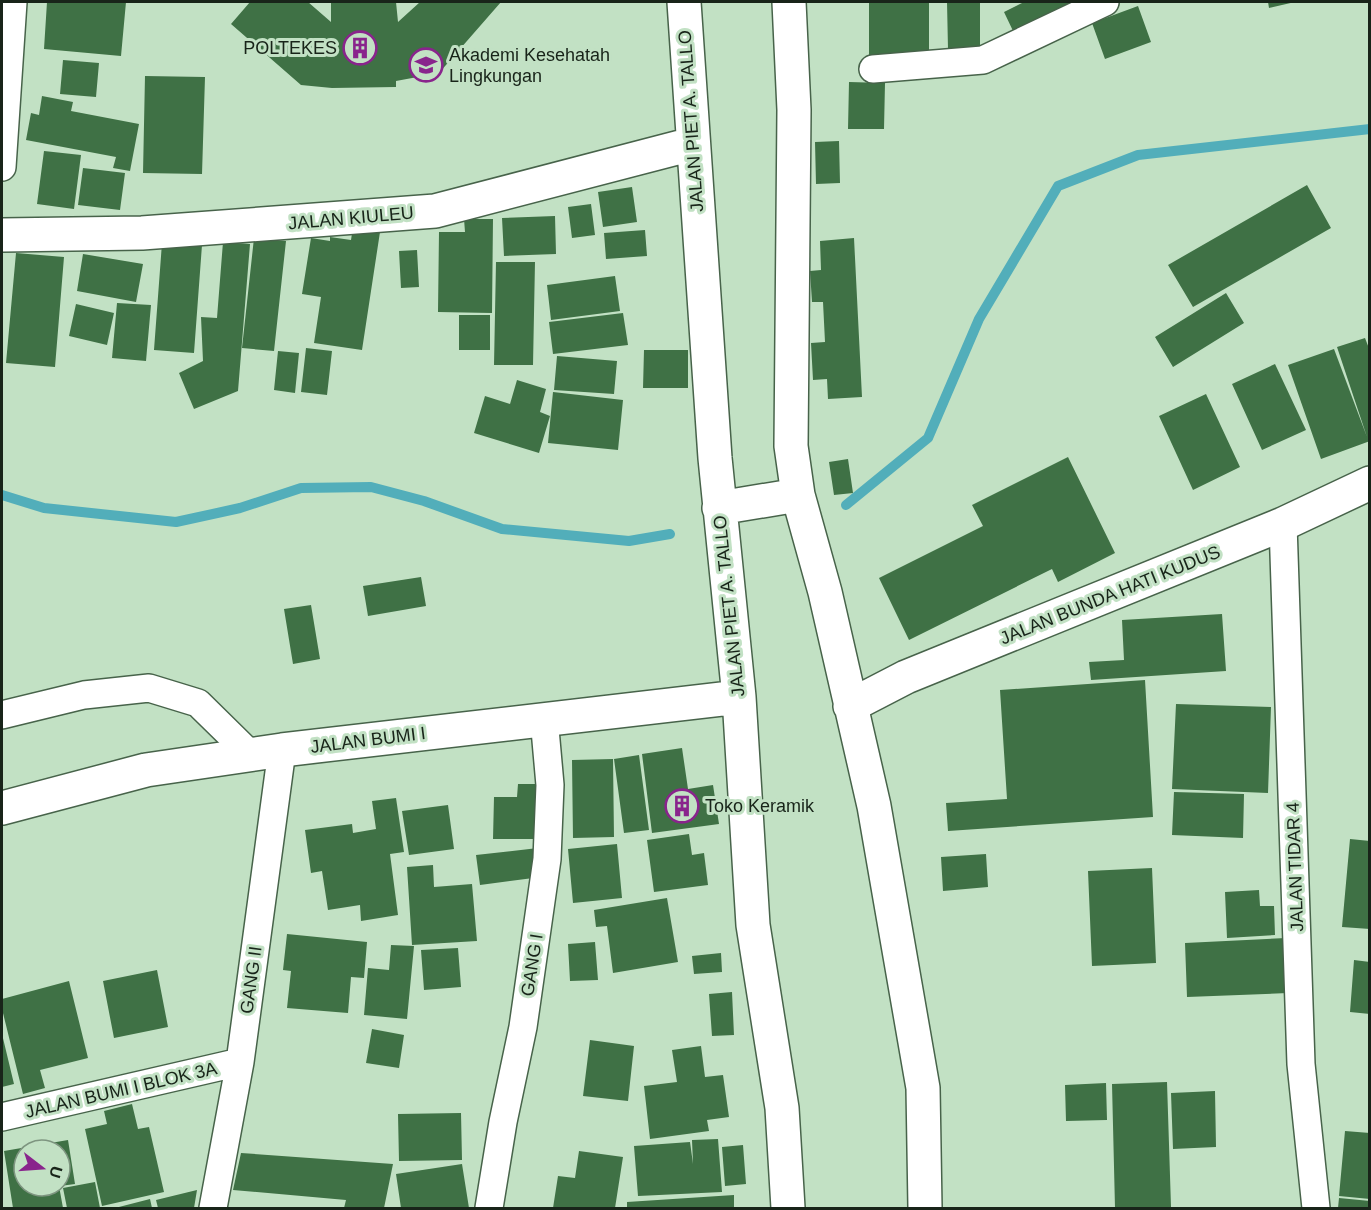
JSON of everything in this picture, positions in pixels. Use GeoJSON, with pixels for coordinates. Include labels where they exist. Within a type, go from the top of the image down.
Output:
{"type":"FeatureCollection","features":[{"type":"Feature","properties":{"kind":"main road","name":"JALAN PIET A. TALLO"},"geometry":{"type":"LineString","coordinates":[[684,2],[692,144],[719,508],[738,697],[753,925],[782,1108],[788,1209]]}},
{"type":"Feature","properties":{"kind":"main road"},"geometry":{"type":"LineString","coordinates":[[789,2],[794,110],[791,446],[798,495],[825,592],[874,806],[923,1088],[925,1209]]}},
{"type":"Feature","properties":{"kind":"main road","name":"JALAN KIULEU"},"geometry":{"type":"LineString","coordinates":[[2,235],[142,233],[435,211],[692,144]]}},
{"type":"Feature","properties":{"kind":"main road","name":"JALAN BUNDA HATI KUDUS"},"geometry":{"type":"LineString","coordinates":[[850,706],[906,677],[1282,525],[1370,483]]}},
{"type":"Feature","properties":{"kind":"main road"},"geometry":{"type":"LineString","coordinates":[[719,508],[798,495]]}},
{"type":"Feature","properties":{"kind":"main road","name":"JALAN BUMI I"},"geometry":{"type":"LineString","coordinates":[[2,808],[146,770],[544,718],[738,697]]}},
{"type":"Feature","properties":{"kind":"street"},"geometry":{"type":"LineString","coordinates":[[2,167],[6,32],[13,2]]}},
{"type":"Feature","properties":{"kind":"street"},"geometry":{"type":"LineString","coordinates":[[873,69],[927,67],[983,60],[1105,2]]}},
{"type":"Feature","properties":{"kind":"street","name":"JALAN TIDAR 4"},"geometry":{"type":"LineString","coordinates":[[1282,525],[1301,1065],[1316,1209]]}},
{"type":"Feature","properties":{"kind":"street"},"geometry":{"type":"LineString","coordinates":[[2,715],[84,695],[149,688],[198,703],[266,753]]}},
{"type":"Feature","properties":{"kind":"street","name":"GANG I"},"geometry":{"type":"LineString","coordinates":[[489,1209],[503,1122],[523,1027],[547,859],[550,785],[544,718]]}},
{"type":"Feature","properties":{"kind":"street","name":"GANG II"},"geometry":{"type":"LineString","coordinates":[[213,1209],[240,1062],[266,753]]}},
{"type":"Feature","properties":{"kind":"street","name":"JALAN BUMI I BLOK 3A"},"geometry":{"type":"LineString","coordinates":[[2,1117],[240,1062]]}},
{"type":"Feature","properties":{"kind":"building"},"geometry":{"type":"Polygon","coordinates":[[[47,2],[126,2],[121,56],[44,49],[47,2]]]}},
{"type":"Feature","properties":{"kind":"building","name":"POLTEKES"},"geometry":{"type":"Polygon","coordinates":[[[250,2],[308,2],[331,22],[331,2],[396,2],[398,22],[420,2],[501,2],[439,73],[396,81],[396,87],[332,88],[301,85],[231,24],[250,2]]]}},
{"type":"Feature","properties":{"kind":"building"},"geometry":{"type":"Polygon","coordinates":[[[869,2],[929,2],[929,55],[869,56],[869,2]]]}},
{"type":"Feature","properties":{"kind":"building"},"geometry":{"type":"Polygon","coordinates":[[[947,2],[980,2],[980,48],[948,49],[947,2]]]}},
{"type":"Feature","properties":{"kind":"building"},"geometry":{"type":"Polygon","coordinates":[[[1024,2],[1077,2],[1014,33],[1004,12],[1024,2]]]}},
{"type":"Feature","properties":{"kind":"building"},"geometry":{"type":"Polygon","coordinates":[[[1268,2],[1295,2],[1269,8],[1268,2]]]}},
{"type":"Feature","properties":{"kind":"building"},"geometry":{"type":"Polygon","coordinates":[[[1138,6],[1151,42],[1105,59],[1092,23],[1138,6]]]}},
{"type":"Feature","properties":{"kind":"building"},"geometry":{"type":"Polygon","coordinates":[[[63,60],[99,63],[96,97],[60,94],[63,60]]]}},
{"type":"Feature","properties":{"kind":"building"},"geometry":{"type":"Polygon","coordinates":[[[145,76],[205,77],[202,174],[143,173],[145,76]]]}},
{"type":"Feature","properties":{"kind":"building"},"geometry":{"type":"Polygon","coordinates":[[[849,82],[885,83],[884,129],[848,129],[849,82]]]}},
{"type":"Feature","properties":{"kind":"building"},"geometry":{"type":"Polygon","coordinates":[[[42,96],[73,102],[71,111],[139,124],[130,171],[113,168],[116,157],[26,140],[31,113],[39,115],[42,96]]]}},
{"type":"Feature","properties":{"kind":"building"},"geometry":{"type":"Polygon","coordinates":[[[839,141],[840,183],[816,184],[815,142],[839,141]]]}},
{"type":"Feature","properties":{"kind":"building"},"geometry":{"type":"Polygon","coordinates":[[[44,151],[81,155],[74,209],[37,204],[44,151]]]}},
{"type":"Feature","properties":{"kind":"building"},"geometry":{"type":"Polygon","coordinates":[[[83,168],[125,173],[120,210],[78,205],[83,168]]]}},
{"type":"Feature","properties":{"kind":"building"},"geometry":{"type":"Polygon","coordinates":[[[1307,185],[1331,228],[1193,307],[1168,265],[1307,185]]]}},
{"type":"Feature","properties":{"kind":"building"},"geometry":{"type":"Polygon","coordinates":[[[632,187],[637,222],[603,227],[598,192],[632,187]]]}},
{"type":"Feature","properties":{"kind":"building"},"geometry":{"type":"Polygon","coordinates":[[[591,204],[595,235],[572,238],[568,207],[591,204]]]}},
{"type":"Feature","properties":{"kind":"building"},"geometry":{"type":"Polygon","coordinates":[[[555,216],[556,254],[504,256],[502,218],[555,216]]]}},
{"type":"Feature","properties":{"kind":"building"},"geometry":{"type":"Polygon","coordinates":[[[464,219],[493,219],[492,313],[438,312],[439,232],[465,232],[464,219]]]}},
{"type":"Feature","properties":{"kind":"building"},"geometry":{"type":"Polygon","coordinates":[[[353,227],[380,232],[362,350],[314,343],[321,297],[302,294],[311,238],[330,241],[330,237],[351,240],[353,227]]]}},
{"type":"Feature","properties":{"kind":"building"},"geometry":{"type":"Polygon","coordinates":[[[645,230],[647,256],[606,259],[604,233],[645,230]]]}},
{"type":"Feature","properties":{"kind":"building"},"geometry":{"type":"Polygon","coordinates":[[[254,238],[286,241],[274,351],[242,348],[254,238]]]}},
{"type":"Feature","properties":{"kind":"building"},"geometry":{"type":"Polygon","coordinates":[[[854,238],[862,397],[828,399],[827,379],[813,380],[811,343],[825,342],[823,302],[812,302],[810,271],[821,270],[820,241],[854,238]]]}},
{"type":"Feature","properties":{"kind":"building"},"geometry":{"type":"Polygon","coordinates":[[[223,242],[250,244],[238,391],[194,409],[179,373],[203,361],[201,317],[217,318],[223,242]]]}},
{"type":"Feature","properties":{"kind":"building"},"geometry":{"type":"Polygon","coordinates":[[[162,243],[202,245],[194,353],[154,350],[162,243]]]}},
{"type":"Feature","properties":{"kind":"building"},"geometry":{"type":"Polygon","coordinates":[[[417,250],[419,287],[401,288],[399,251],[417,250]]]}},
{"type":"Feature","properties":{"kind":"building"},"geometry":{"type":"Polygon","coordinates":[[[16,253],[64,257],[55,367],[6,363],[16,253]]]}},
{"type":"Feature","properties":{"kind":"building"},"geometry":{"type":"Polygon","coordinates":[[[83,254],[143,264],[136,302],[77,291],[83,254]]]}},
{"type":"Feature","properties":{"kind":"building"},"geometry":{"type":"Polygon","coordinates":[[[496,262],[535,262],[533,365],[494,365],[496,262]]]}},
{"type":"Feature","properties":{"kind":"building"},"geometry":{"type":"Polygon","coordinates":[[[615,276],[620,311],[551,320],[547,285],[615,276]]]}},
{"type":"Feature","properties":{"kind":"building"},"geometry":{"type":"Polygon","coordinates":[[[1226,293],[1244,323],[1173,367],[1155,337],[1226,293]]]}},
{"type":"Feature","properties":{"kind":"building"},"geometry":{"type":"Polygon","coordinates":[[[117,303],[151,305],[146,361],[112,358],[117,303]]]}},
{"type":"Feature","properties":{"kind":"building"},"geometry":{"type":"Polygon","coordinates":[[[76,304],[114,313],[107,345],[69,336],[76,304]]]}},
{"type":"Feature","properties":{"kind":"building"},"geometry":{"type":"Polygon","coordinates":[[[623,313],[628,345],[553,354],[549,322],[623,313]]]}},
{"type":"Feature","properties":{"kind":"building"},"geometry":{"type":"Polygon","coordinates":[[[459,315],[490,315],[490,350],[459,350],[459,315]]]}},
{"type":"Feature","properties":{"kind":"building"},"geometry":{"type":"Polygon","coordinates":[[[1365,338],[1370,351],[1370,441],[1321,459],[1288,365],[1334,349],[1367,437],[1337,347],[1365,338]]]}},
{"type":"Feature","properties":{"kind":"building"},"geometry":{"type":"Polygon","coordinates":[[[306,348],[332,351],[327,395],[301,392],[306,348]]]}},
{"type":"Feature","properties":{"kind":"building"},"geometry":{"type":"Polygon","coordinates":[[[644,350],[688,350],[688,388],[643,388],[644,350]]]}},
{"type":"Feature","properties":{"kind":"building"},"geometry":{"type":"Polygon","coordinates":[[[278,351],[299,353],[295,393],[274,390],[278,351]]]}},
{"type":"Feature","properties":{"kind":"building"},"geometry":{"type":"Polygon","coordinates":[[[557,356],[617,361],[614,394],[554,390],[557,356]]]}},
{"type":"Feature","properties":{"kind":"building"},"geometry":{"type":"Polygon","coordinates":[[[1275,364],[1306,430],[1262,450],[1232,384],[1275,364]]]}},
{"type":"Feature","properties":{"kind":"building"},"geometry":{"type":"Polygon","coordinates":[[[517,380],[546,389],[540,412],[550,416],[539,453],[474,433],[485,396],[510,404],[517,380]]]}},
{"type":"Feature","properties":{"kind":"building"},"geometry":{"type":"Polygon","coordinates":[[[553,392],[623,400],[618,450],[548,443],[553,392]]]}},
{"type":"Feature","properties":{"kind":"building"},"geometry":{"type":"Polygon","coordinates":[[[1206,394],[1240,467],[1193,490],[1159,416],[1206,394]]]}},
{"type":"Feature","properties":{"kind":"building"},"geometry":{"type":"Polygon","coordinates":[[[1068,457],[1115,553],[1058,582],[1052,569],[909,640],[879,578],[983,526],[972,505],[1068,457]]]}},
{"type":"Feature","properties":{"kind":"building"},"geometry":{"type":"Polygon","coordinates":[[[848,459],[853,493],[834,495],[829,462],[848,459]]]}},
{"type":"Feature","properties":{"kind":"building"},"geometry":{"type":"Polygon","coordinates":[[[421,577],[426,606],[368,616],[363,586],[421,577]]]}},
{"type":"Feature","properties":{"kind":"building"},"geometry":{"type":"Polygon","coordinates":[[[311,605],[320,659],[293,664],[284,609],[311,605]]]}},
{"type":"Feature","properties":{"kind":"building"},"geometry":{"type":"Polygon","coordinates":[[[1222,614],[1226,671],[1091,680],[1089,662],[1124,660],[1122,620],[1222,614]]]}},
{"type":"Feature","properties":{"kind":"building"},"geometry":{"type":"Polygon","coordinates":[[[1145,680],[1153,817],[948,831],[946,803],[1007,799],[1000,690],[1145,680]]]}},
{"type":"Feature","properties":{"kind":"building"},"geometry":{"type":"Polygon","coordinates":[[[1176,704],[1271,707],[1268,793],[1172,789],[1176,704]]]}},
{"type":"Feature","properties":{"kind":"building","name":"Toko Keramik"},"geometry":{"type":"Polygon","coordinates":[[[682,748],[688,789],[713,785],[719,824],[652,833],[642,754],[682,748]]]}},
{"type":"Feature","properties":{"kind":"building"},"geometry":{"type":"Polygon","coordinates":[[[639,755],[649,830],[624,833],[614,759],[639,755]]]}},
{"type":"Feature","properties":{"kind":"building"},"geometry":{"type":"Polygon","coordinates":[[[613,759],[614,837],[573,838],[572,760],[613,759]]]}},
{"type":"Feature","properties":{"kind":"building"},"geometry":{"type":"Polygon","coordinates":[[[518,784],[538,784],[537,839],[493,839],[494,797],[517,797],[518,784]]]}},
{"type":"Feature","properties":{"kind":"building"},"geometry":{"type":"Polygon","coordinates":[[[1174,792],[1244,794],[1243,838],[1172,835],[1174,792]]]}},
{"type":"Feature","properties":{"kind":"building"},"geometry":{"type":"Polygon","coordinates":[[[396,798],[404,852],[390,854],[398,915],[361,921],[360,905],[328,910],[322,871],[311,873],[305,830],[352,824],[353,833],[376,829],[372,801],[396,798]]]}},
{"type":"Feature","properties":{"kind":"building"},"geometry":{"type":"Polygon","coordinates":[[[448,805],[454,849],[409,855],[402,811],[448,805]]]}},
{"type":"Feature","properties":{"kind":"building"},"geometry":{"type":"Polygon","coordinates":[[[689,834],[692,855],[704,853],[708,885],[654,892],[647,840],[689,834]]]}},
{"type":"Feature","properties":{"kind":"building"},"geometry":{"type":"Polygon","coordinates":[[[1350,839],[1370,841],[1370,929],[1342,927],[1350,839]]]}},
{"type":"Feature","properties":{"kind":"building"},"geometry":{"type":"Polygon","coordinates":[[[617,844],[622,898],[573,903],[568,849],[617,844]]]}},
{"type":"Feature","properties":{"kind":"building"},"geometry":{"type":"Polygon","coordinates":[[[538,848],[541,877],[480,885],[476,855],[538,848]]]}},
{"type":"Feature","properties":{"kind":"building"},"geometry":{"type":"Polygon","coordinates":[[[986,854],[988,887],[943,891],[941,857],[986,854]]]}},
{"type":"Feature","properties":{"kind":"building"},"geometry":{"type":"Polygon","coordinates":[[[433,865],[434,887],[472,884],[477,941],[412,945],[407,867],[433,865]]]}},
{"type":"Feature","properties":{"kind":"building"},"geometry":{"type":"Polygon","coordinates":[[[1152,868],[1156,963],[1092,966],[1088,871],[1152,868]]]}},
{"type":"Feature","properties":{"kind":"building"},"geometry":{"type":"Polygon","coordinates":[[[1259,890],[1260,906],[1274,906],[1275,935],[1227,938],[1225,892],[1259,890]]]}},
{"type":"Feature","properties":{"kind":"building"},"geometry":{"type":"Polygon","coordinates":[[[667,898],[678,962],[613,973],[607,926],[596,927],[594,910],[667,898]]]}},
{"type":"Feature","properties":{"kind":"building"},"geometry":{"type":"Polygon","coordinates":[[[287,934],[367,942],[364,978],[351,977],[348,1013],[287,1008],[291,971],[283,970],[287,934]]]}},
{"type":"Feature","properties":{"kind":"building"},"geometry":{"type":"Polygon","coordinates":[[[1286,938],[1288,993],[1187,997],[1185,943],[1286,938]]]}},
{"type":"Feature","properties":{"kind":"building"},"geometry":{"type":"Polygon","coordinates":[[[595,942],[598,980],[570,981],[568,944],[595,942]]]}},
{"type":"Feature","properties":{"kind":"building"},"geometry":{"type":"Polygon","coordinates":[[[391,945],[414,946],[407,1019],[364,1015],[368,968],[389,970],[391,945]]]}},
{"type":"Feature","properties":{"kind":"building"},"geometry":{"type":"Polygon","coordinates":[[[458,948],[461,987],[424,990],[421,950],[458,948]]]}},
{"type":"Feature","properties":{"kind":"building"},"geometry":{"type":"Polygon","coordinates":[[[721,953],[722,972],[694,974],[692,956],[721,953]]]}},
{"type":"Feature","properties":{"kind":"building"},"geometry":{"type":"Polygon","coordinates":[[[1354,960],[1370,962],[1370,1014],[1350,1012],[1354,960]]]}},
{"type":"Feature","properties":{"kind":"building"},"geometry":{"type":"Polygon","coordinates":[[[157,970],[168,1027],[114,1038],[103,981],[157,970]]]}},
{"type":"Feature","properties":{"kind":"building"},"geometry":{"type":"Polygon","coordinates":[[[69,981],[88,1058],[40,1070],[45,1088],[23,1094],[2,1009],[2,999],[69,981]]]}},
{"type":"Feature","properties":{"kind":"building"},"geometry":{"type":"Polygon","coordinates":[[[732,992],[734,1035],[712,1036],[709,994],[732,992]]]}},
{"type":"Feature","properties":{"kind":"building"},"geometry":{"type":"Polygon","coordinates":[[[372,1029],[404,1035],[399,1068],[366,1063],[372,1029]]]}},
{"type":"Feature","properties":{"kind":"building"},"geometry":{"type":"Polygon","coordinates":[[[2,1034],[14,1084],[2,1087],[2,1034]]]}},
{"type":"Feature","properties":{"kind":"building"},"geometry":{"type":"Polygon","coordinates":[[[590,1040],[634,1046],[628,1101],[583,1096],[590,1040]]]}},
{"type":"Feature","properties":{"kind":"building"},"geometry":{"type":"Polygon","coordinates":[[[701,1046],[705,1077],[723,1075],[729,1117],[707,1120],[709,1131],[650,1139],[644,1086],[677,1082],[672,1050],[701,1046]]]}},
{"type":"Feature","properties":{"kind":"building"},"geometry":{"type":"Polygon","coordinates":[[[1167,1082],[1171,1207],[1115,1208],[1112,1084],[1167,1082]]]}},
{"type":"Feature","properties":{"kind":"building"},"geometry":{"type":"Polygon","coordinates":[[[1106,1083],[1107,1120],[1066,1121],[1065,1085],[1106,1083]]]}},
{"type":"Feature","properties":{"kind":"building"},"geometry":{"type":"Polygon","coordinates":[[[1215,1091],[1216,1147],[1173,1149],[1171,1093],[1215,1091]]]}},
{"type":"Feature","properties":{"kind":"building"},"geometry":{"type":"Polygon","coordinates":[[[132,1104],[138,1129],[149,1127],[164,1192],[102,1206],[85,1129],[107,1124],[104,1111],[132,1104]]]}},
{"type":"Feature","properties":{"kind":"building"},"geometry":{"type":"Polygon","coordinates":[[[461,1113],[462,1160],[399,1161],[398,1114],[461,1113]]]}},
{"type":"Feature","properties":{"kind":"building"},"geometry":{"type":"Polygon","coordinates":[[[1345,1131],[1370,1133],[1370,1199],[1339,1196],[1345,1131]]]}},
{"type":"Feature","properties":{"kind":"building"},"geometry":{"type":"Polygon","coordinates":[[[718,1139],[722,1192],[638,1196],[634,1146],[690,1142],[693,1164],[692,1140],[718,1139]]]}},
{"type":"Feature","properties":{"kind":"building"},"geometry":{"type":"Polygon","coordinates":[[[743,1145],[746,1184],[725,1186],[722,1147],[743,1145]]]}},
{"type":"Feature","properties":{"kind":"building"},"geometry":{"type":"Polygon","coordinates":[[[12,1150],[12,1198],[61,1198],[63,1208],[13,1208],[4,1151],[12,1150]]]}},
{"type":"Feature","properties":{"kind":"building"},"geometry":{"type":"Polygon","coordinates":[[[579,1151],[623,1157],[615,1208],[553,1208],[558,1176],[575,1178],[579,1151]]]}},
{"type":"Feature","properties":{"kind":"building"},"geometry":{"type":"Polygon","coordinates":[[[241,1153],[393,1164],[384,1208],[344,1208],[346,1200],[233,1190],[241,1153]]]}},
{"type":"Feature","properties":{"kind":"building"},"geometry":{"type":"Polygon","coordinates":[[[462,1164],[469,1208],[401,1208],[396,1174],[462,1164]]]}},
{"type":"Feature","properties":{"kind":"building"},"geometry":{"type":"Polygon","coordinates":[[[72,1165],[75,1184],[72,1184],[72,1165]]]}},
{"type":"Feature","properties":{"kind":"building"},"geometry":{"type":"Polygon","coordinates":[[[95,1182],[100,1208],[67,1208],[65,1198],[72,1198],[72,1186],[95,1182]]]}},
{"type":"Feature","properties":{"kind":"building"},"geometry":{"type":"Polygon","coordinates":[[[197,1190],[194,1208],[158,1208],[156,1200],[197,1190]]]}},
{"type":"Feature","properties":{"kind":"building"},"geometry":{"type":"Polygon","coordinates":[[[734,1195],[734,1208],[627,1208],[627,1202],[734,1195]]]}},
{"type":"Feature","properties":{"kind":"building"},"geometry":{"type":"Polygon","coordinates":[[[1339,1198],[1370,1201],[1370,1208],[1338,1208],[1339,1198]]]}},
{"type":"Feature","properties":{"kind":"building"},"geometry":{"type":"Polygon","coordinates":[[[150,1199],[152,1208],[115,1208],[150,1199]]]}},
{"type":"Feature","properties":{"kind":"waterway"},"geometry":{"type":"LineString","coordinates":[[846,505],[928,438],[979,319],[1058,186],[1138,155],[1370,129]]}},
{"type":"Feature","properties":{"kind":"waterway"},"geometry":{"type":"LineString","coordinates":[[2,495],[44,508],[176,522],[240,508],[301,488],[371,487],[424,501],[502,529],[629,541],[670,534]]}},
{"type":"Feature","properties":{"kind":"place","name":"POLTEKES"},"geometry":{"type":"Point","coordinates":[360,48]}},
{"type":"Feature","properties":{"kind":"place","name":"Akademi Kesehatah Lingkungan"},"geometry":{"type":"Point","coordinates":[426,65]}},
{"type":"Feature","properties":{"kind":"place","name":"Toko Keramik"},"geometry":{"type":"Point","coordinates":[682,806]}}]}
